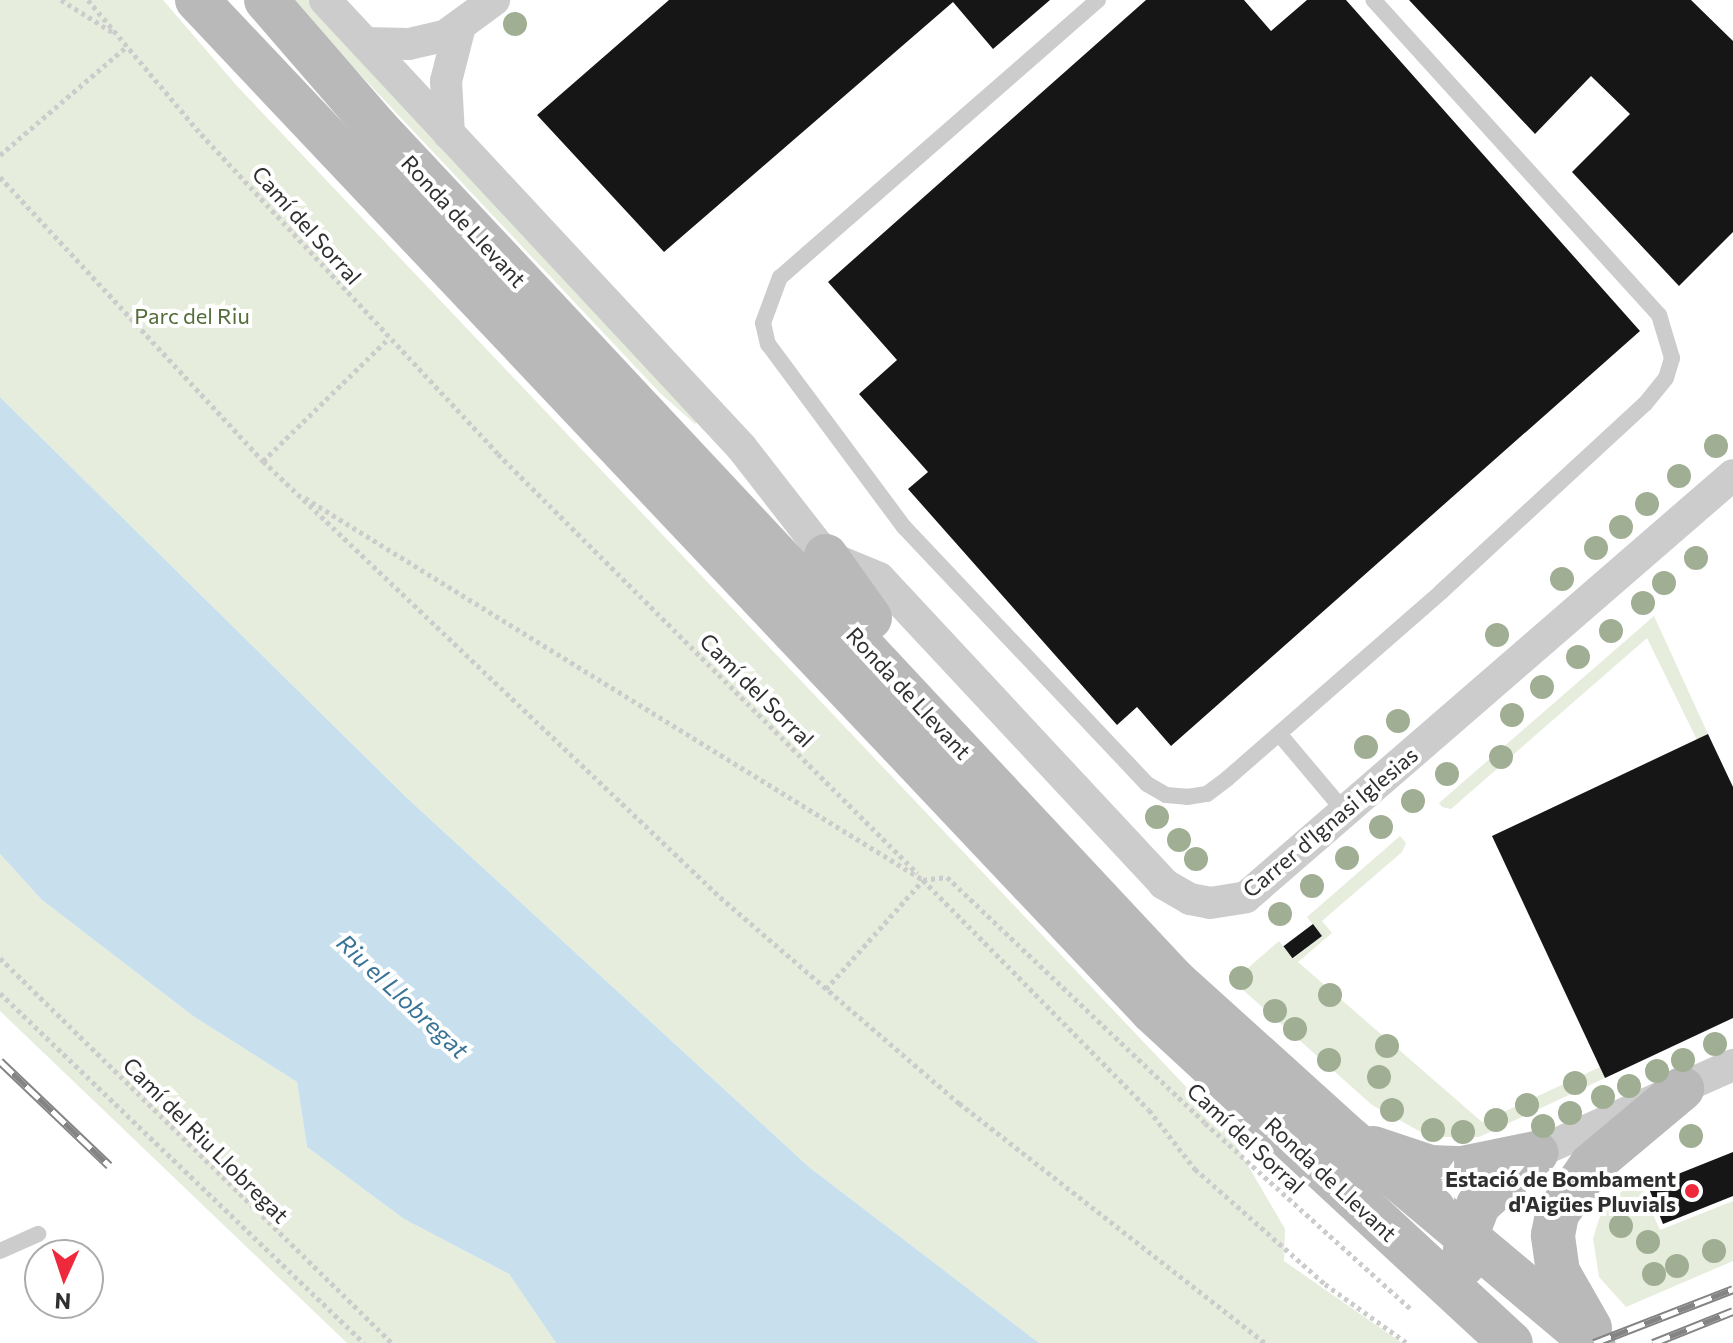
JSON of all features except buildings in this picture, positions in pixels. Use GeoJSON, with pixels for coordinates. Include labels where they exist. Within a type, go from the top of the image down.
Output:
{"type":"FeatureCollection","features":[{"type":"Feature","properties":{"kind":"main road","name":"Ronda de Llevant"},"geometry":{"type":"LineString","coordinates":[[197,0],[1152,1011],[1511,1343]]}},
{"type":"Feature","properties":{"kind":"main road","name":"Ronda de Llevant"},"geometry":{"type":"LineString","coordinates":[[266,0],[377,128],[972,760],[1174,980],[1349,1138],[1593,1343]]}},
{"type":"Feature","properties":{"kind":"main road"},"geometry":{"type":"LineString","coordinates":[[826,556],[972,760]]}},
{"type":"Feature","properties":{"kind":"main road"},"geometry":{"type":"LineString","coordinates":[[1600,1343],[1558,1272],[1553,1235],[1557,1214],[1591,1165],[1682,1089]]}},
{"type":"Feature","properties":{"kind":"main road"},"geometry":{"type":"LineString","coordinates":[[1349,1138],[1430,1167],[1462,1168],[1536,1153]]}},
{"type":"Feature","properties":{"kind":"main road"},"geometry":{"type":"LineString","coordinates":[[1468,1306],[1466,1237],[1478,1205],[1490,1190],[1536,1153]]}},
{"type":"Feature","properties":{"kind":"street"},"geometry":{"type":"LineString","coordinates":[[325,0],[742,448],[826,556]]}},
{"type":"Feature","properties":{"kind":"street"},"geometry":{"type":"LineString","coordinates":[[365,43],[409,44],[459,30],[494,0]]}},
{"type":"Feature","properties":{"kind":"street"},"geometry":{"type":"LineString","coordinates":[[449,134],[446,81],[459,30]]}},
{"type":"Feature","properties":{"kind":"street","name":"Carrer d'Ignasi Iglesias"},"geometry":{"type":"LineString","coordinates":[[826,556],[879,578],[1175,892],[1210,903],[1246,897],[1733,475]]}},
{"type":"Feature","properties":{"kind":"street"},"geometry":{"type":"LineString","coordinates":[[1536,1153],[1733,1065]]}},
{"type":"Feature","properties":{"kind":"lane"},"geometry":{"type":"LineString","coordinates":[[1098,0],[780,277],[763,323],[768,344],[904,527],[1147,784],[1166,795],[1207,794],[1281,736],[1645,404],[1666,378],[1672,358],[1659,315],[1373,0]]}},
{"type":"Feature","properties":{"kind":"lane"},"geometry":{"type":"LineString","coordinates":[[1281,736],[1345,812]]}},
{"type":"Feature","properties":{"kind":"lane"},"geometry":{"type":"LineString","coordinates":[[0,1251],[38,1234]]}},
{"type":"Feature","properties":{"kind":"path"},"geometry":{"type":"LineString","coordinates":[[61,0],[118,36]]}},
{"type":"Feature","properties":{"kind":"path","name":"Camí del Sorral"},"geometry":{"type":"LineString","coordinates":[[88,0],[389,338],[923,880],[947,877],[1205,1123],[1421,1318]]}},
{"type":"Feature","properties":{"kind":"path"},"geometry":{"type":"LineString","coordinates":[[0,155],[127,46]]}},
{"type":"Feature","properties":{"kind":"path"},"geometry":{"type":"LineString","coordinates":[[0,177],[263,461],[523,714],[826,989],[959,1103],[1265,1343]]}},
{"type":"Feature","properties":{"kind":"path"},"geometry":{"type":"LineString","coordinates":[[263,461],[389,338]]}},
{"type":"Feature","properties":{"kind":"path"},"geometry":{"type":"LineString","coordinates":[[297,493],[923,880],[1149,1110],[1195,1169],[1325,1284],[1407,1343]]}},
{"type":"Feature","properties":{"kind":"path"},"geometry":{"type":"LineString","coordinates":[[826,989],[923,880]]}},
{"type":"Feature","properties":{"kind":"path","name":"Camí del Riu Llobregat"},"geometry":{"type":"LineString","coordinates":[[0,958],[392,1343]]}},
{"type":"Feature","properties":{"kind":"path"},"geometry":{"type":"LineString","coordinates":[[0,993],[364,1343]]}},
{"type":"Feature","properties":{"kind":"green space","name":"Parc del Riu"},"geometry":{"type":"Polygon","coordinates":[[[0,0],[163,0],[237,86],[1228,1131],[1285,1229],[1284,1261],[1402,1343],[1039,1343],[809,1167],[408,799],[0,397],[0,0]]]}},
{"type":"Feature","properties":{"kind":"green space"},"geometry":{"type":"Polygon","coordinates":[[[290,0],[317,0],[706,416],[695,424],[660,393],[290,0]]]}},
{"type":"Feature","properties":{"kind":"green space"},"geometry":{"type":"Polygon","coordinates":[[[1654,616],[1708,734],[1697,740],[1647,638],[1451,809],[1442,807],[1439,803],[1654,616]]]}},
{"type":"Feature","properties":{"kind":"green space"},"geometry":{"type":"Polygon","coordinates":[[[1400,836],[1406,843],[1402,852],[1322,921],[1332,933],[1298,962],[1482,1122],[1600,1067],[1605,1078],[1479,1137],[1430,1137],[1372,1105],[1233,981],[1279,941],[1293,959],[1322,936],[1307,917],[1400,836]]]}},
{"type":"Feature","properties":{"kind":"green space"},"geometry":{"type":"Polygon","coordinates":[[[0,854],[42,900],[193,1016],[297,1082],[307,1147],[404,1219],[509,1274],[556,1343],[347,1343],[0,1011],[0,854]]]}},
{"type":"Feature","properties":{"kind":"green space"},"geometry":{"type":"Polygon","coordinates":[[[1638,1180],[1660,1230],[1733,1201],[1733,1261],[1626,1307],[1599,1277],[1593,1238],[1604,1204],[1638,1180]]]}},
{"type":"Feature","properties":{"kind":"water","name":"Riu el Llobregat"},"geometry":{"type":"Polygon","coordinates":[[[0,397],[408,799],[809,1167],[1039,1343],[556,1343],[509,1274],[404,1219],[307,1147],[297,1082],[193,1016],[42,900],[0,854],[0,397]]]}},
{"type":"Feature","properties":{"kind":"railway"},"geometry":{"type":"LineString","coordinates":[[0,1061],[109,1165]]}},
{"type":"Feature","properties":{"kind":"railway"},"geometry":{"type":"LineString","coordinates":[[1594,1343],[1733,1289]]}},
{"type":"Feature","properties":{"kind":"railway"},"geometry":{"type":"LineString","coordinates":[[1653,1343],[1733,1311]]}},
{"type":"Feature","properties":{"kind":"place","name":"Estació de Bombament d'Aigües Pluvials"},"geometry":{"type":"Point","coordinates":[1692,1191]}}]}
